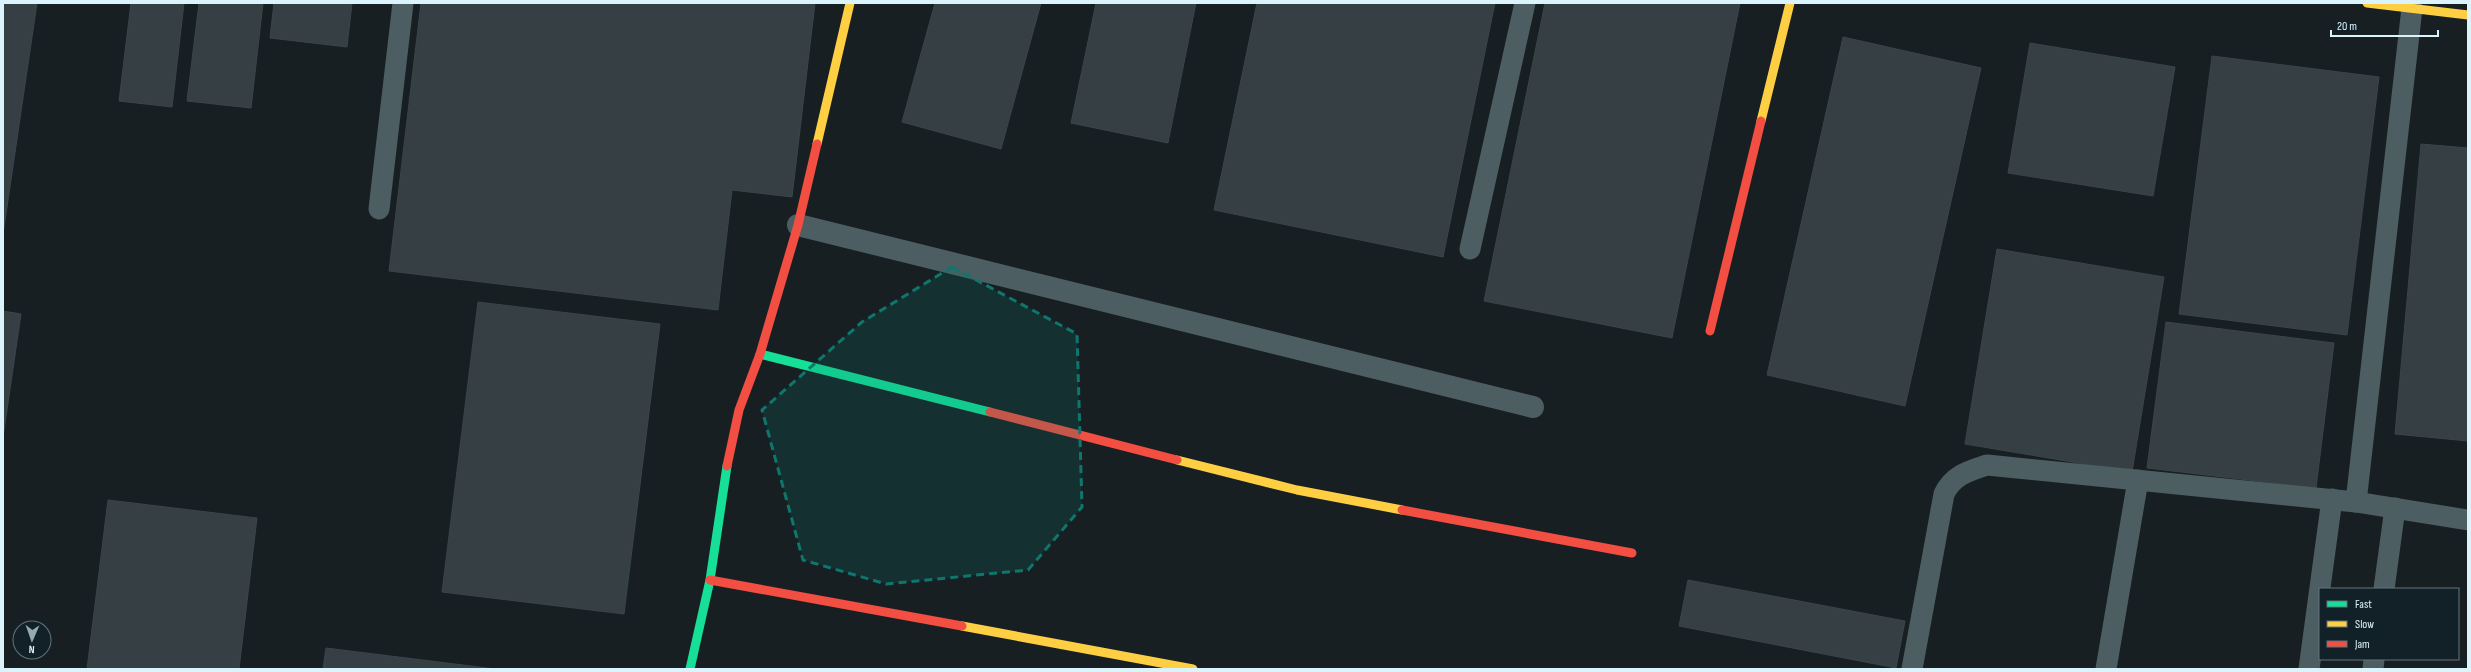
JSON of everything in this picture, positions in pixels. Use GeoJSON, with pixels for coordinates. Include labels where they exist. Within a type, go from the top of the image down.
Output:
{"type":"FeatureCollection","features":[{"type":"Feature","properties":{"kind":"street"},"geometry":{"type":"LineString","coordinates":[[690,669],[710,580],[723,482],[739,410],[760,354],[798,225],[850,3]]}},
{"type":"Feature","properties":{"kind":"street"},"geometry":{"type":"LineString","coordinates":[[1710,331],[1790,3]]}},
{"type":"Feature","properties":{"kind":"street"},"geometry":{"type":"LineString","coordinates":[[2367,3],[2468,15]]}},
{"type":"Feature","properties":{"kind":"street"},"geometry":{"type":"LineString","coordinates":[[798,225],[1533,407]]}},
{"type":"Feature","properties":{"kind":"street"},"geometry":{"type":"LineString","coordinates":[[760,354],[1297,490],[1632,553]]}},
{"type":"Feature","properties":{"kind":"street"},"geometry":{"type":"LineString","coordinates":[[710,580],[1193,669]]}},
{"type":"Feature","properties":{"kind":"lane"},"geometry":{"type":"LineString","coordinates":[[379,209],[403,3]]}},
{"type":"Feature","properties":{"kind":"lane"},"geometry":{"type":"LineString","coordinates":[[1470,249],[1525,3]]}},
{"type":"Feature","properties":{"kind":"lane"},"geometry":{"type":"LineString","coordinates":[[2356,502],[2412,8]]}},
{"type":"Feature","properties":{"kind":"lane"},"geometry":{"type":"LineString","coordinates":[[1912,669],[1941,504],[1949,484],[1955,478],[1987,465],[2332,499],[2468,520]]}},
{"type":"Feature","properties":{"kind":"lane"},"geometry":{"type":"LineString","coordinates":[[2106,669],[2138,480]]}},
{"type":"Feature","properties":{"kind":"lane"},"geometry":{"type":"LineString","coordinates":[[2320,588],[2332,499]]}},
{"type":"Feature","properties":{"kind":"lane"},"geometry":{"type":"LineString","coordinates":[[2384,588],[2395,508]]}},
{"type":"Feature","properties":{"kind":"lane"},"geometry":{"type":"LineString","coordinates":[[2309,669],[2319,595]]}},
{"type":"Feature","properties":{"kind":"highlighted area"},"geometry":{"type":"Polygon","coordinates":[[[952,267],[1077,334],[1082,507],[1028,570],[886,584],[803,560],[762,410],[862,322],[952,267]]]}},
{"type":"Feature","properties":{"kind":"building"},"geometry":{"type":"Polygon","coordinates":[[[3,3],[37,3],[3,234],[3,3]]]}},
{"type":"Feature","properties":{"kind":"building"},"geometry":{"type":"Polygon","coordinates":[[[131,3],[184,3],[172,107],[119,101],[131,3]]]}},
{"type":"Feature","properties":{"kind":"building"},"geometry":{"type":"Polygon","coordinates":[[[199,3],[263,3],[251,108],[187,101],[199,3]]]}},
{"type":"Feature","properties":{"kind":"building"},"geometry":{"type":"Polygon","coordinates":[[[274,3],[352,3],[347,47],[270,38],[274,3]]]}},
{"type":"Feature","properties":{"kind":"building"},"geometry":{"type":"Polygon","coordinates":[[[421,3],[815,3],[792,197],[732,190],[718,310],[389,271],[421,3]]]}},
{"type":"Feature","properties":{"kind":"building"},"geometry":{"type":"Polygon","coordinates":[[[935,3],[1041,3],[1001,149],[902,122],[935,3]]]}},
{"type":"Feature","properties":{"kind":"building"},"geometry":{"type":"Polygon","coordinates":[[[1096,3],[1196,3],[1168,143],[1071,123],[1096,3]]]}},
{"type":"Feature","properties":{"kind":"building"},"geometry":{"type":"Polygon","coordinates":[[[1257,3],[1495,3],[1443,257],[1214,210],[1257,3]]]}},
{"type":"Feature","properties":{"kind":"building"},"geometry":{"type":"Polygon","coordinates":[[[1545,3],[1740,3],[1672,338],[1484,301],[1545,3]]]}},
{"type":"Feature","properties":{"kind":"building"},"geometry":{"type":"Polygon","coordinates":[[[1843,37],[1981,68],[1905,406],[1767,375],[1843,37]]]}},
{"type":"Feature","properties":{"kind":"building"},"geometry":{"type":"Polygon","coordinates":[[[2030,43],[2175,67],[2153,196],[2008,173],[2030,43]]]}},
{"type":"Feature","properties":{"kind":"building"},"geometry":{"type":"Polygon","coordinates":[[[2212,56],[2379,77],[2347,335],[2179,314],[2212,56]]]}},
{"type":"Feature","properties":{"kind":"building"},"geometry":{"type":"Polygon","coordinates":[[[2421,144],[2468,148],[2468,441],[2395,434],[2421,144]]]}},
{"type":"Feature","properties":{"kind":"building"},"geometry":{"type":"Polygon","coordinates":[[[1997,249],[2164,277],[2132,472],[1965,444],[1997,249]]]}},
{"type":"Feature","properties":{"kind":"building"},"geometry":{"type":"Polygon","coordinates":[[[478,302],[660,324],[624,614],[442,592],[478,302]]]}},
{"type":"Feature","properties":{"kind":"building"},"geometry":{"type":"Polygon","coordinates":[[[3,311],[21,314],[3,437],[3,311]]]}},
{"type":"Feature","properties":{"kind":"building"},"geometry":{"type":"Polygon","coordinates":[[[2166,322],[2334,343],[2316,488],[2147,468],[2166,322]]]}},
{"type":"Feature","properties":{"kind":"building"},"geometry":{"type":"Polygon","coordinates":[[[108,500],[257,518],[239,669],[87,669],[108,500]]]}},
{"type":"Feature","properties":{"kind":"building"},"geometry":{"type":"Polygon","coordinates":[[[1688,580],[1905,621],[1896,668],[1679,626],[1688,580]]]}},
{"type":"Feature","properties":{"kind":"building"},"geometry":{"type":"Polygon","coordinates":[[[326,648],[495,669],[323,669],[326,648]]]}},
{"type":"Feature","properties":{"kind":"traffic: fast"},"geometry":{"type":"LineString","coordinates":[[760,354],[990,412]]}},
{"type":"Feature","properties":{"kind":"traffic: fast"},"geometry":{"type":"LineString","coordinates":[[690,669],[710,580],[727,466]]}},
{"type":"Feature","properties":{"kind":"traffic: slow"},"geometry":{"type":"LineString","coordinates":[[817,144],[850,3]]}},
{"type":"Feature","properties":{"kind":"traffic: slow"},"geometry":{"type":"LineString","coordinates":[[1761,121],[1790,3]]}},
{"type":"Feature","properties":{"kind":"traffic: slow"},"geometry":{"type":"LineString","coordinates":[[2367,3],[2468,15]]}},
{"type":"Feature","properties":{"kind":"traffic: slow"},"geometry":{"type":"LineString","coordinates":[[1177,460],[1297,490],[1402,510]]}},
{"type":"Feature","properties":{"kind":"traffic: slow"},"geometry":{"type":"LineString","coordinates":[[962,626],[1193,669]]}},
{"type":"Feature","properties":{"kind":"traffic: jam"},"geometry":{"type":"LineString","coordinates":[[1710,331],[1761,121]]}},
{"type":"Feature","properties":{"kind":"traffic: jam"},"geometry":{"type":"LineString","coordinates":[[727,466],[739,410],[760,354],[798,225],[817,144]]}},
{"type":"Feature","properties":{"kind":"traffic: jam"},"geometry":{"type":"LineString","coordinates":[[990,412],[1177,460]]}},
{"type":"Feature","properties":{"kind":"traffic: jam"},"geometry":{"type":"LineString","coordinates":[[1402,510],[1632,553]]}},
{"type":"Feature","properties":{"kind":"traffic: jam"},"geometry":{"type":"LineString","coordinates":[[710,580],[962,626]]}}]}
